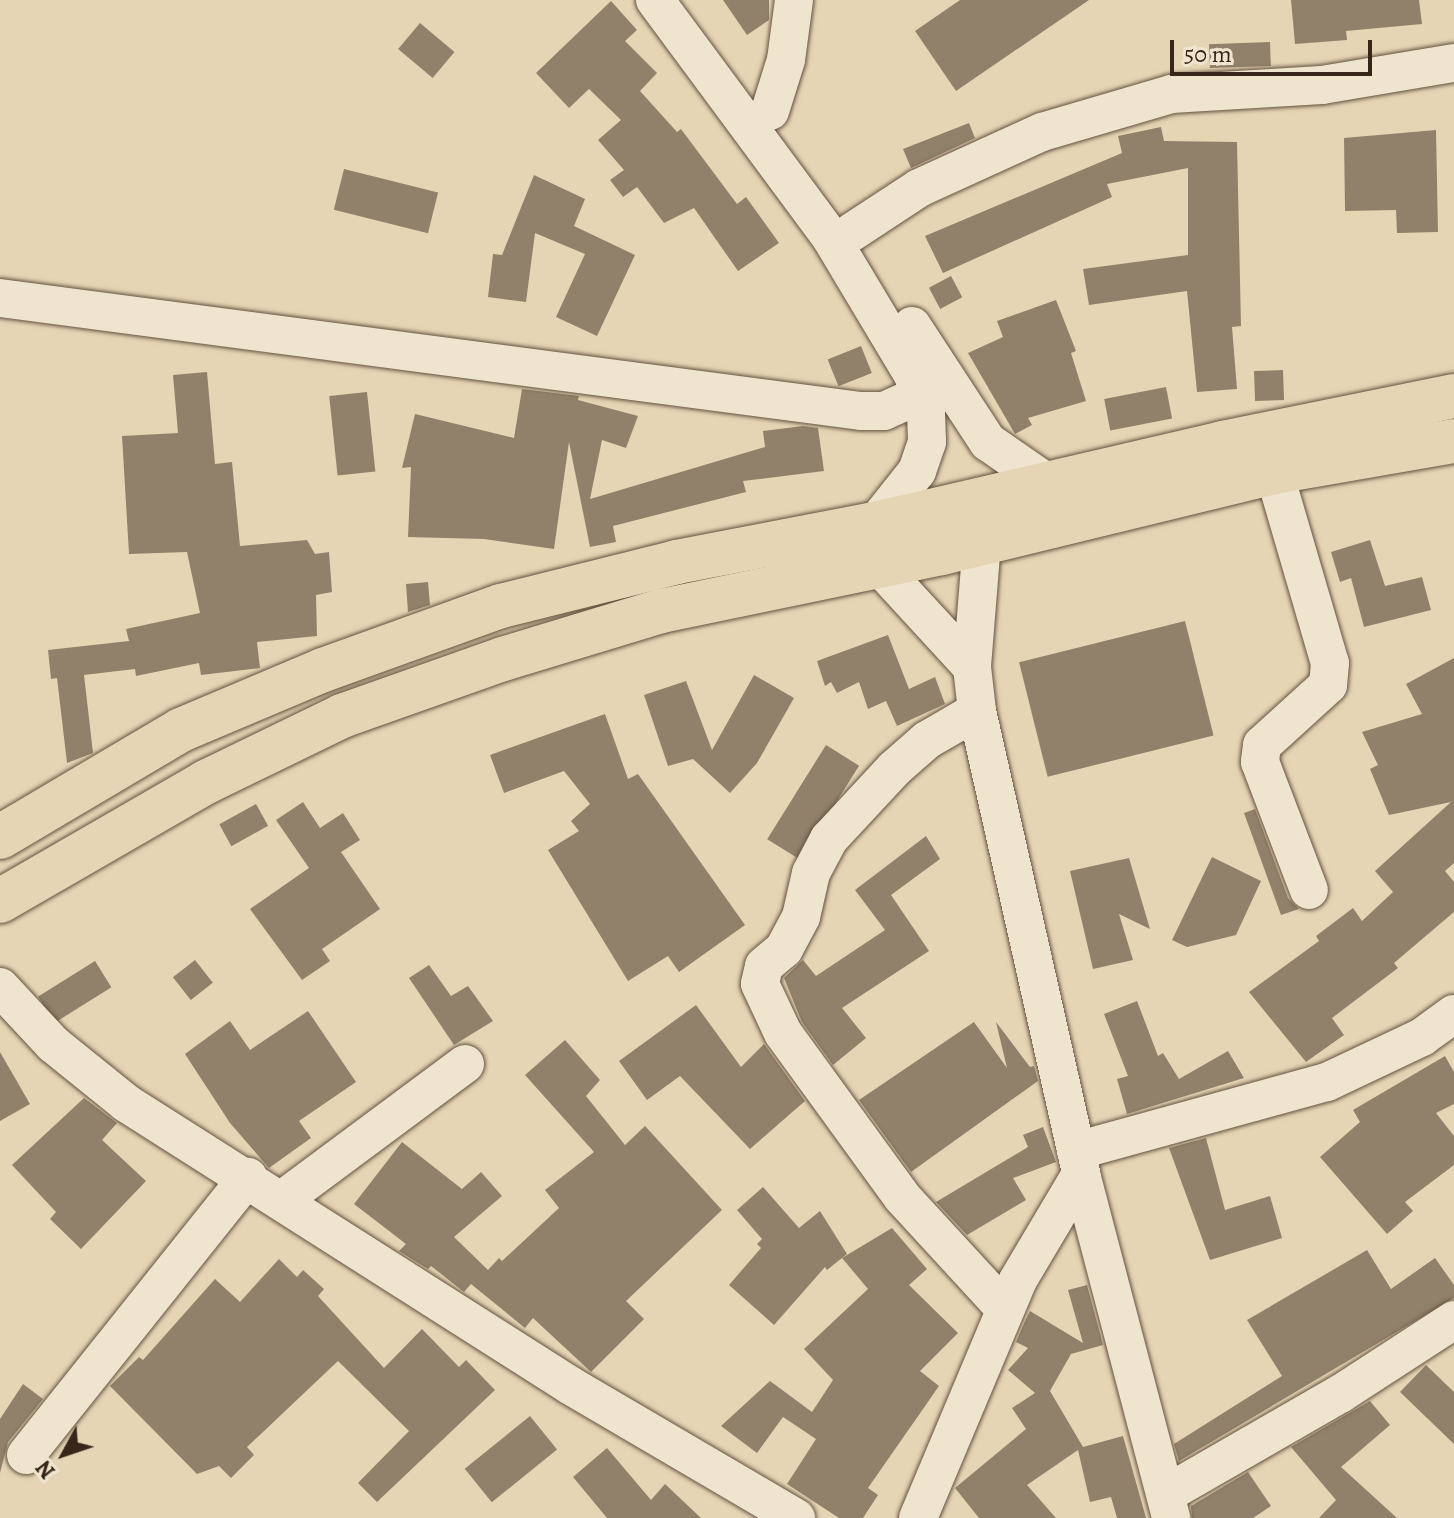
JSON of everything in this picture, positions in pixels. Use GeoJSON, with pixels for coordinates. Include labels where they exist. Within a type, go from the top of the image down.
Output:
{"type":"FeatureCollection","features":[{"type":"Feature","properties":{"kind":"highway"},"geometry":{"type":"LineString","coordinates":[[0,901],[206,782],[342,716],[503,659],[877,545],[1046,482],[1454,396]]}},
{"type":"Feature","properties":{"kind":"highway"},"geometry":{"type":"LineString","coordinates":[[0,837],[181,730],[323,670],[585,582],[877,545],[982,542],[1224,488],[1274,472],[1454,441]]}},
{"type":"Feature","properties":{"kind":"street"},"geometry":{"type":"LineString","coordinates":[[655,0],[831,238],[920,395],[927,442],[917,471],[877,545],[972,667]]}},
{"type":"Feature","properties":{"kind":"street"},"geometry":{"type":"LineString","coordinates":[[687,0],[770,111],[988,442],[1046,482]]}},
{"type":"Feature","properties":{"kind":"street"},"geometry":{"type":"LineString","coordinates":[[770,111],[786,60],[794,0]]}},
{"type":"Feature","properties":{"kind":"street"},"geometry":{"type":"LineString","coordinates":[[852,232],[919,188],[1042,132],[1171,94],[1322,85],[1454,63]]}},
{"type":"Feature","properties":{"kind":"street"},"geometry":{"type":"LineString","coordinates":[[0,298],[861,411],[884,411],[920,395]]}},
{"type":"Feature","properties":{"kind":"street"},"geometry":{"type":"LineString","coordinates":[[1274,472],[1330,663],[1328,685],[1262,745],[1260,762],[1309,890]]}},
{"type":"Feature","properties":{"kind":"street"},"geometry":{"type":"LineString","coordinates":[[982,542],[972,667],[977,711],[1079,1162],[1169,1506],[1454,1320]]}},
{"type":"Feature","properties":{"kind":"street"},"geometry":{"type":"LineString","coordinates":[[977,711],[927,740],[894,769],[829,839],[811,873],[801,917],[784,949],[764,966],[760,984],[783,1033],[902,1197],[1005,1309]]}},
{"type":"Feature","properties":{"kind":"street"},"geometry":{"type":"LineString","coordinates":[[0,987],[53,1044],[126,1103],[248,1177],[559,1378],[796,1518]]}},
{"type":"Feature","properties":{"kind":"street"},"geometry":{"type":"LineString","coordinates":[[918,1518],[1005,1309],[1079,1162],[1327,1082],[1422,1037],[1454,1014]]}},
{"type":"Feature","properties":{"kind":"street"},"geometry":{"type":"LineString","coordinates":[[282,1200],[465,1064]]}},
{"type":"Feature","properties":{"kind":"street"},"geometry":{"type":"LineString","coordinates":[[26,1455],[248,1177]]}},
{"type":"Feature","properties":{"kind":"building"},"geometry":{"type":"Polygon","coordinates":[[[723,0],[769,0],[769,20],[747,35],[723,0]]]}},
{"type":"Feature","properties":{"kind":"building"},"geometry":{"type":"Polygon","coordinates":[[[960,0],[1089,0],[956,91],[915,31],[960,0]]]}},
{"type":"Feature","properties":{"kind":"building"},"geometry":{"type":"Polygon","coordinates":[[[1291,0],[1419,0],[1422,24],[1346,31],[1347,40],[1295,44],[1291,0]]]}},
{"type":"Feature","properties":{"kind":"building"},"geometry":{"type":"Polygon","coordinates":[[[611,1],[637,30],[625,41],[657,73],[640,91],[677,132],[681,129],[737,204],[746,197],[779,243],[738,271],[694,208],[664,223],[637,187],[623,197],[610,180],[624,170],[598,140],[621,120],[589,89],[569,108],[536,73],[611,1]]]}},
{"type":"Feature","properties":{"kind":"building"},"geometry":{"type":"Polygon","coordinates":[[[420,23],[454,52],[433,78],[398,49],[420,23]]]}},
{"type":"Feature","properties":{"kind":"building"},"geometry":{"type":"Polygon","coordinates":[[[1270,42],[1271,66],[1210,68],[1209,44],[1270,42]]]}},
{"type":"Feature","properties":{"kind":"building"},"geometry":{"type":"Polygon","coordinates":[[[969,123],[975,138],[911,168],[903,149],[969,123]]]}},
{"type":"Feature","properties":{"kind":"building"},"geometry":{"type":"Polygon","coordinates":[[[1161,127],[1164,141],[1237,142],[1241,326],[1232,327],[1237,389],[1197,392],[1187,291],[1089,305],[1083,269],[1188,255],[1188,168],[1107,184],[1112,197],[943,273],[925,236],[1122,153],[1118,136],[1161,127]]]}},
{"type":"Feature","properties":{"kind":"building"},"geometry":{"type":"Polygon","coordinates":[[[1436,130],[1438,232],[1397,233],[1396,210],[1345,211],[1344,138],[1436,130]]]}},
{"type":"Feature","properties":{"kind":"building"},"geometry":{"type":"Polygon","coordinates":[[[344,169],[438,192],[428,233],[334,210],[344,169]]]}},
{"type":"Feature","properties":{"kind":"building"},"geometry":{"type":"Polygon","coordinates":[[[534,175],[585,199],[574,226],[635,255],[597,336],[556,317],[585,254],[535,233],[526,302],[488,297],[493,254],[502,255],[534,175]]]}},
{"type":"Feature","properties":{"kind":"building"},"geometry":{"type":"Polygon","coordinates":[[[951,276],[962,297],[940,309],[929,288],[951,276]]]}},
{"type":"Feature","properties":{"kind":"building"},"geometry":{"type":"Polygon","coordinates":[[[1056,300],[1076,351],[1071,353],[1086,401],[1028,418],[1032,425],[1015,434],[968,353],[1003,337],[997,321],[1056,300]]]}},
{"type":"Feature","properties":{"kind":"building"},"geometry":{"type":"Polygon","coordinates":[[[861,346],[872,373],[838,386],[828,359],[861,346]]]}},
{"type":"Feature","properties":{"kind":"building"},"geometry":{"type":"Polygon","coordinates":[[[1283,370],[1284,400],[1255,401],[1254,371],[1283,370]]]}},
{"type":"Feature","properties":{"kind":"building"},"geometry":{"type":"Polygon","coordinates":[[[207,372],[215,464],[232,462],[240,546],[307,540],[315,554],[329,552],[332,592],[316,595],[317,636],[257,642],[260,668],[201,675],[199,663],[136,676],[135,669],[84,675],[93,753],[67,763],[57,678],[51,679],[48,650],[129,641],[126,629],[200,613],[187,552],[129,554],[122,436],[178,433],[173,375],[207,372]]]}},
{"type":"Feature","properties":{"kind":"building"},"geometry":{"type":"Polygon","coordinates":[[[1166,387],[1172,418],[1110,430],[1104,399],[1166,387]]]}},
{"type":"Feature","properties":{"kind":"building"},"geometry":{"type":"Polygon","coordinates":[[[522,389],[579,396],[578,400],[638,416],[626,448],[602,440],[590,499],[765,447],[763,431],[803,426],[818,428],[824,471],[743,481],[746,492],[613,526],[616,542],[590,547],[569,442],[554,549],[484,539],[408,537],[411,467],[402,468],[415,414],[514,438],[522,389]]]}},
{"type":"Feature","properties":{"kind":"building"},"geometry":{"type":"Polygon","coordinates":[[[367,392],[375,472],[338,476],[329,396],[367,392]]]}},
{"type":"Feature","properties":{"kind":"building"},"geometry":{"type":"Polygon","coordinates":[[[1370,540],[1385,586],[1422,577],[1431,610],[1364,627],[1351,578],[1340,582],[1331,552],[1370,540]]]}},
{"type":"Feature","properties":{"kind":"building"},"geometry":{"type":"Polygon","coordinates":[[[428,582],[430,605],[408,612],[406,584],[428,582]]]}},
{"type":"Feature","properties":{"kind":"building"},"geometry":{"type":"Polygon","coordinates":[[[1185,621],[1214,735],[1048,777],[1019,662],[1185,621]]]}},
{"type":"Feature","properties":{"kind":"building"},"geometry":{"type":"Polygon","coordinates":[[[888,635],[909,689],[935,677],[945,704],[897,726],[886,701],[868,709],[859,682],[837,693],[831,682],[825,686],[817,661],[888,635]]]}},
{"type":"Feature","properties":{"kind":"building"},"geometry":{"type":"Polygon","coordinates":[[[1454,658],[1454,863],[1445,871],[1454,882],[1454,912],[1394,963],[1398,968],[1332,1018],[1344,1035],[1306,1062],[1249,992],[1319,941],[1316,936],[1353,908],[1362,921],[1393,892],[1375,871],[1451,802],[1389,815],[1370,769],[1378,765],[1362,732],[1422,714],[1406,684],[1454,658]]]}},
{"type":"Feature","properties":{"kind":"building"},"geometry":{"type":"Polygon","coordinates":[[[754,675],[794,698],[757,763],[730,793],[693,759],[668,766],[644,695],[686,681],[712,750],[754,675]]]}},
{"type":"Feature","properties":{"kind":"building"},"geometry":{"type":"Polygon","coordinates":[[[605,714],[628,779],[638,774],[745,925],[679,972],[668,956],[628,981],[548,850],[579,831],[571,821],[590,804],[564,771],[504,793],[490,755],[605,714]]]}},
{"type":"Feature","properties":{"kind":"building"},"geometry":{"type":"Polygon","coordinates":[[[826,745],[859,766],[800,860],[767,839],[826,745]]]}},
{"type":"Feature","properties":{"kind":"building"},"geometry":{"type":"Polygon","coordinates":[[[303,802],[320,828],[343,813],[360,840],[341,852],[380,909],[322,949],[330,961],[302,980],[250,909],[309,868],[276,820],[303,802]]]}},
{"type":"Feature","properties":{"kind":"building"},"geometry":{"type":"Polygon","coordinates":[[[256,804],[268,826],[231,846],[219,824],[256,804]]]}},
{"type":"Feature","properties":{"kind":"building"},"geometry":{"type":"Polygon","coordinates":[[[1255,809],[1288,898],[1299,909],[1281,915],[1244,813],[1255,809]]]}},
{"type":"Feature","properties":{"kind":"building"},"geometry":{"type":"Polygon","coordinates":[[[926,836],[940,859],[891,895],[929,951],[842,1008],[866,1038],[833,1065],[802,1022],[784,978],[803,960],[816,976],[885,930],[855,890],[926,836]]]}},
{"type":"Feature","properties":{"kind":"building"},"geometry":{"type":"Polygon","coordinates":[[[1212,857],[1261,881],[1236,935],[1187,947],[1172,940],[1212,857]]]}},
{"type":"Feature","properties":{"kind":"building"},"geometry":{"type":"Polygon","coordinates":[[[1129,858],[1150,929],[1119,914],[1133,960],[1093,969],[1070,871],[1129,858]]]}},
{"type":"Feature","properties":{"kind":"building"},"geometry":{"type":"Polygon","coordinates":[[[195,960],[213,983],[191,1000],[173,977],[195,960]]]}},
{"type":"Feature","properties":{"kind":"building"},"geometry":{"type":"Polygon","coordinates":[[[95,961],[111,987],[55,1023],[38,997],[95,961]]]}},
{"type":"Feature","properties":{"kind":"building"},"geometry":{"type":"Polygon","coordinates":[[[429,965],[451,996],[468,986],[493,1021],[454,1045],[409,978],[429,965]]]}},
{"type":"Feature","properties":{"kind":"building"},"geometry":{"type":"Polygon","coordinates":[[[1137,1001],[1158,1056],[1163,1053],[1179,1079],[1228,1051],[1244,1078],[1127,1114],[1117,1079],[1128,1076],[1104,1014],[1137,1001]]]}},
{"type":"Feature","properties":{"kind":"building"},"geometry":{"type":"Polygon","coordinates":[[[696,1005],[741,1067],[764,1044],[805,1101],[750,1149],[680,1076],[647,1100],[619,1061],[696,1005]]]}},
{"type":"Feature","properties":{"kind":"building"},"geometry":{"type":"Polygon","coordinates":[[[308,1011],[356,1082],[299,1121],[311,1138],[269,1168],[230,1123],[185,1054],[230,1021],[250,1050],[308,1011]]]}},
{"type":"Feature","properties":{"kind":"building"},"geometry":{"type":"Polygon","coordinates":[[[974,1022],[1007,1068],[996,1022],[1030,1067],[1034,1066],[1038,1081],[911,1172],[859,1100],[974,1022]]]}},
{"type":"Feature","properties":{"kind":"building"},"geometry":{"type":"Polygon","coordinates":[[[565,1040],[600,1080],[586,1096],[625,1145],[645,1126],[722,1210],[626,1301],[644,1319],[591,1372],[533,1318],[525,1328],[471,1284],[464,1292],[431,1266],[428,1269],[399,1251],[406,1244],[354,1204],[402,1142],[462,1189],[481,1172],[502,1196],[454,1237],[488,1270],[499,1258],[502,1261],[559,1208],[545,1190],[594,1152],[525,1075],[565,1040]]]}},
{"type":"Feature","properties":{"kind":"building"},"geometry":{"type":"Polygon","coordinates":[[[0,1052],[30,1104],[0,1121],[0,1052]]]}},
{"type":"Feature","properties":{"kind":"building"},"geometry":{"type":"Polygon","coordinates":[[[1445,1056],[1454,1072],[1454,1104],[1436,1113],[1454,1136],[1454,1165],[1405,1202],[1413,1211],[1387,1234],[1320,1157],[1360,1122],[1353,1110],[1445,1056]]]}},
{"type":"Feature","properties":{"kind":"building"},"geometry":{"type":"Polygon","coordinates":[[[84,1098],[117,1123],[102,1140],[146,1181],[81,1249],[50,1219],[56,1212],[12,1165],[84,1098]]]}},
{"type":"Feature","properties":{"kind":"building"},"geometry":{"type":"Polygon","coordinates":[[[1043,1127],[1056,1162],[1013,1178],[1026,1200],[967,1235],[936,1202],[1028,1147],[1023,1135],[1043,1127]]]}},
{"type":"Feature","properties":{"kind":"building"},"geometry":{"type":"Polygon","coordinates":[[[1206,1138],[1225,1210],[1270,1196],[1282,1238],[1210,1260],[1169,1148],[1206,1138]]]}},
{"type":"Feature","properties":{"kind":"building"},"geometry":{"type":"Polygon","coordinates":[[[763,1187],[799,1228],[820,1211],[847,1254],[827,1270],[825,1267],[774,1325],[729,1285],[761,1248],[757,1244],[762,1239],[737,1210],[763,1187]]]}},
{"type":"Feature","properties":{"kind":"building"},"geometry":{"type":"Polygon","coordinates":[[[892,1228],[927,1269],[909,1285],[958,1333],[920,1371],[939,1386],[868,1488],[878,1495],[863,1518],[839,1518],[787,1484],[816,1439],[783,1417],[757,1453],[721,1426],[770,1381],[812,1412],[833,1380],[804,1349],[868,1289],[842,1258],[892,1228]]]}},
{"type":"Feature","properties":{"kind":"building"},"geometry":{"type":"Polygon","coordinates":[[[1367,1250],[1391,1289],[1435,1258],[1454,1285],[1454,1298],[1179,1461],[1174,1444],[1282,1376],[1247,1320],[1367,1250]]]}},
{"type":"Feature","properties":{"kind":"building"},"geometry":{"type":"Polygon","coordinates":[[[279,1259],[297,1277],[303,1270],[324,1289],[318,1296],[384,1368],[422,1329],[459,1367],[466,1360],[495,1390],[377,1502],[358,1483],[409,1431],[338,1361],[247,1447],[254,1455],[231,1478],[219,1466],[197,1474],[110,1386],[139,1357],[143,1360],[215,1279],[240,1302],[279,1259]]]}},
{"type":"Feature","properties":{"kind":"building"},"geometry":{"type":"Polygon","coordinates":[[[1087,1285],[1103,1345],[1071,1354],[1050,1391],[1083,1447],[1123,1436],[1146,1518],[1117,1518],[1111,1497],[1090,1502],[1078,1450],[1027,1485],[1056,1518],[979,1518],[955,1488],[1026,1429],[1012,1408],[1035,1393],[1008,1370],[1028,1348],[1016,1342],[1025,1321],[1030,1311],[1083,1343],[1068,1290],[1087,1285]]]}},
{"type":"Feature","properties":{"kind":"building"},"geometry":{"type":"Polygon","coordinates":[[[1426,1365],[1454,1392],[1454,1444],[1400,1392],[1426,1365]]]}},
{"type":"Feature","properties":{"kind":"building"},"geometry":{"type":"Polygon","coordinates":[[[23,1384],[43,1399],[8,1442],[0,1473],[0,1419],[23,1384]]]}},
{"type":"Feature","properties":{"kind":"building"},"geometry":{"type":"Polygon","coordinates":[[[1370,1401],[1390,1425],[1341,1467],[1397,1518],[1319,1518],[1336,1500],[1291,1447],[1370,1401]]]}},
{"type":"Feature","properties":{"kind":"building"},"geometry":{"type":"Polygon","coordinates":[[[530,1416],[557,1449],[492,1502],[465,1469],[530,1416]]]}},
{"type":"Feature","properties":{"kind":"building"},"geometry":{"type":"Polygon","coordinates":[[[607,1448],[651,1500],[665,1484],[701,1518],[607,1518],[573,1477],[607,1448]]]}},
{"type":"Feature","properties":{"kind":"building"},"geometry":{"type":"Polygon","coordinates":[[[1248,1472],[1271,1506],[1253,1518],[1192,1518],[1191,1506],[1248,1472]]]}}]}
